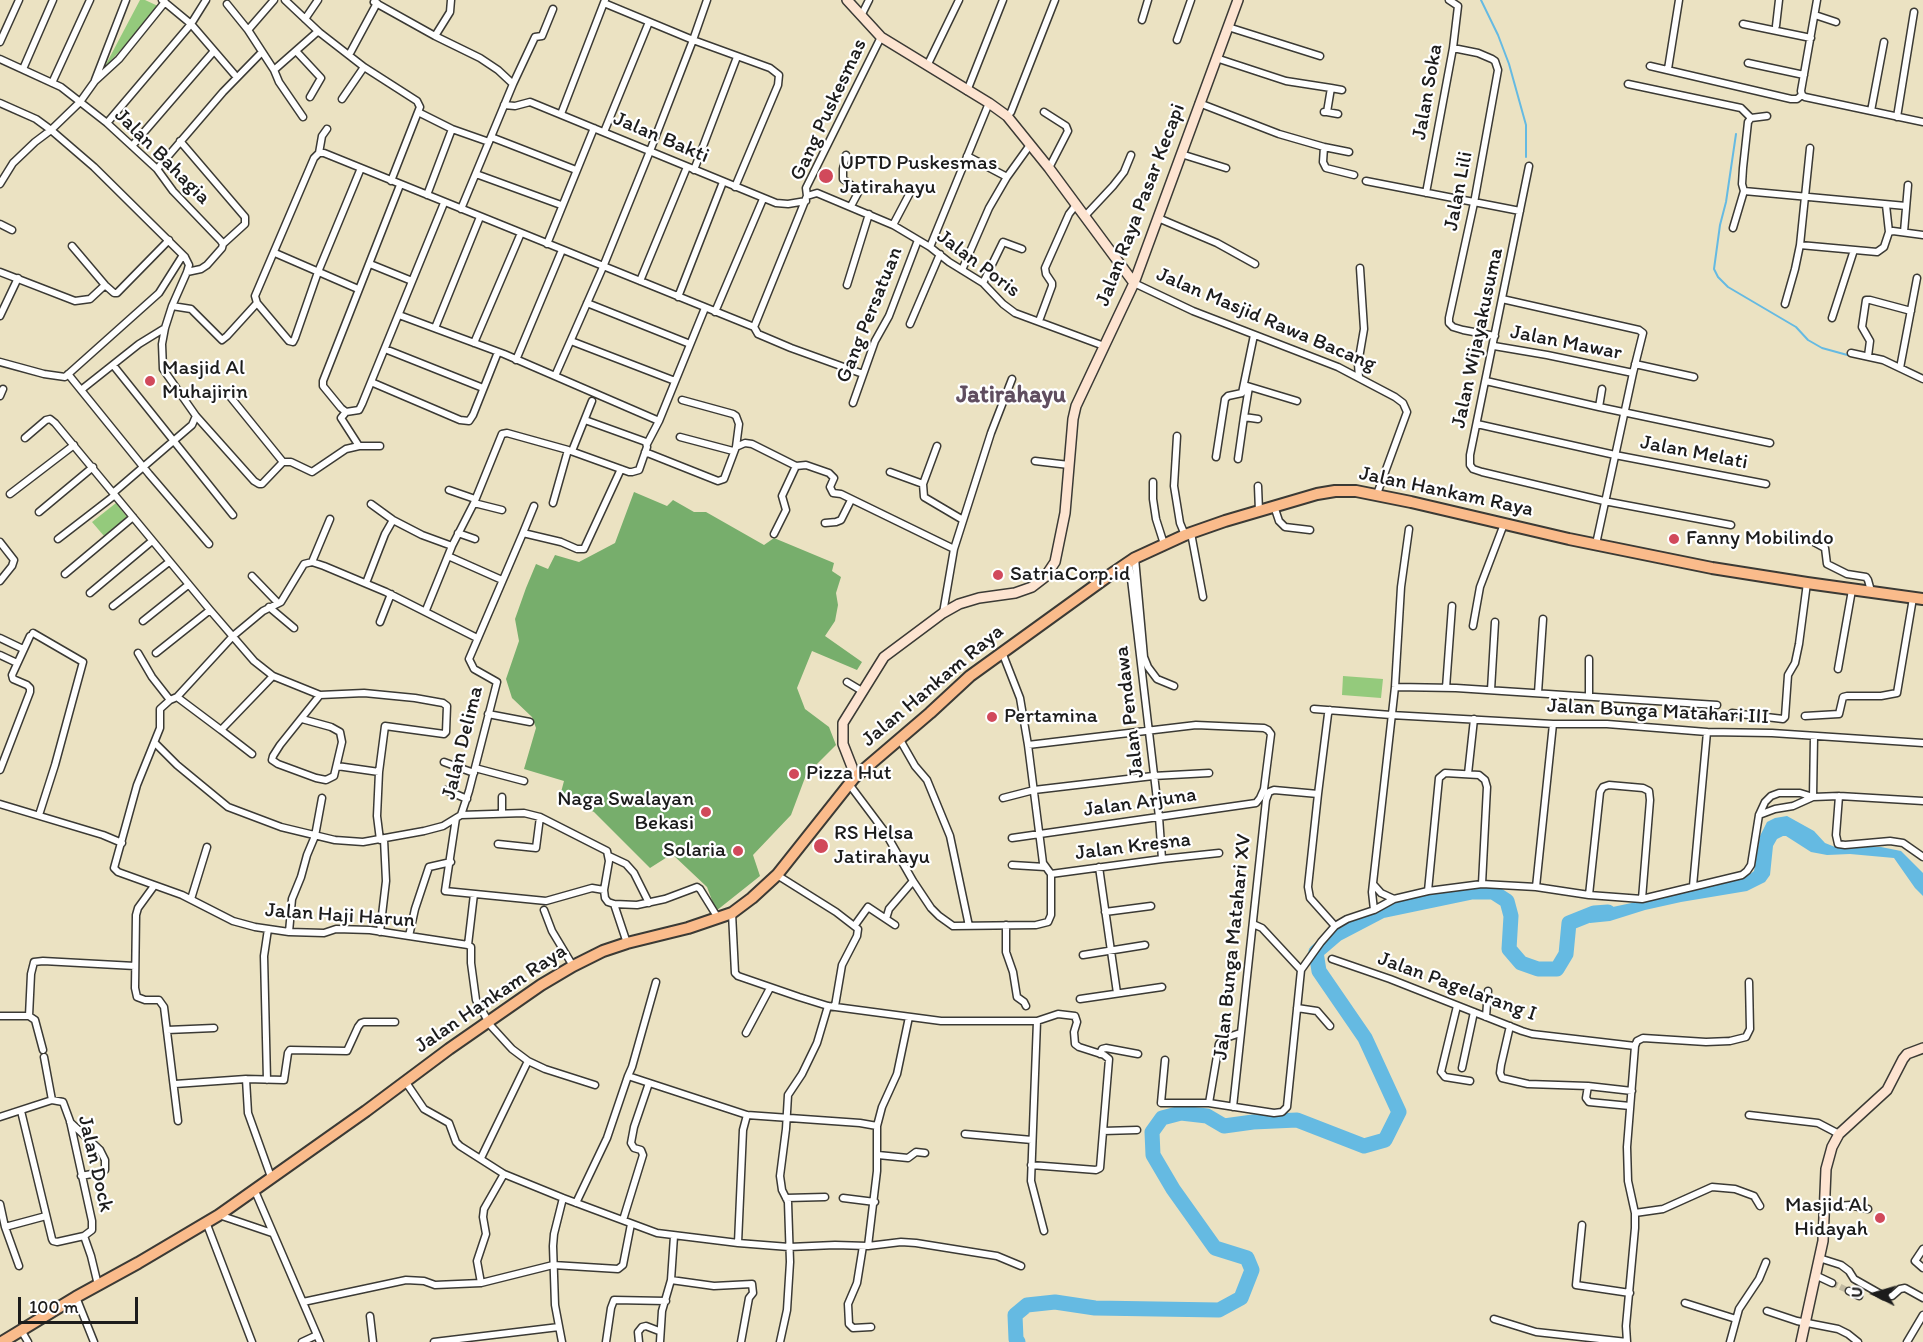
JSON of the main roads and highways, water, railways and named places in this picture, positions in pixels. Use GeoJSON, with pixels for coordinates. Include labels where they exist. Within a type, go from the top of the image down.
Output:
{"type":"FeatureCollection","features":[{"type":"Feature","properties":{"kind":"main road","name":"Jalan Hankam Raya"},"geometry":{"type":"LineString","coordinates":[[2,1342],[219,1215],[449,1049],[541,985],[573,966],[603,951],[627,943],[688,928],[732,913],[777,875],[854,775],[930,713],[970,676],[1132,560],[1188,534],[1317,494],[1348,490],[1377,494],[1504,524],[1712,568],[1806,584],[1918,598]]}},
{"type":"Feature","properties":{"kind":"water"},"geometry":{"type":"Polygon","coordinates":[[[1787,816],[1814,831],[1825,843],[1835,847],[1881,847],[1901,851],[1923,873],[1923,896],[1894,858],[1850,854],[1827,855],[1811,852],[1783,836],[1777,839],[1773,846],[1770,875],[1765,882],[1747,891],[1681,902],[1610,921],[1590,923],[1589,912],[1749,875],[1754,871],[1760,836],[1767,822],[1787,816]]]}},
{"type":"Feature","properties":{"kind":"waterway"},"geometry":{"type":"LineString","coordinates":[[1481,0],[1509,64],[1526,125],[1526,157]]}},
{"type":"Feature","properties":{"kind":"waterway"},"geometry":{"type":"LineString","coordinates":[[1736,134],[1714,269],[1718,277],[1728,287],[1796,327],[1808,340],[1822,348],[1851,356]]}},
{"type":"Feature","properties":{"kind":"waterway"},"geometry":{"type":"LineString","coordinates":[[1018,1342],[1015,1315],[1027,1305],[1055,1302],[1095,1308],[1219,1310],[1241,1298],[1252,1270],[1247,1258],[1215,1248],[1173,1189],[1153,1155],[1152,1132],[1162,1118],[1181,1113],[1207,1116],[1224,1126],[1297,1120],[1364,1146],[1385,1140],[1399,1112],[1365,1038],[1319,971],[1316,952],[1337,934],[1381,911],[1472,892],[1493,892],[1507,901],[1511,916],[1509,949],[1521,963],[1538,969],[1557,969],[1566,954],[1569,923],[1594,913],[1608,912]]}},
{"type":"Feature","properties":{"kind":"tunnel"},"geometry":{"type":"LineString","coordinates":[[1832,1283],[1849,1291]]}},
{"type":"Feature","properties":{"kind":"place","name":"UPTD Puskesmas Jatirahayu"},"geometry":{"type":"Point","coordinates":[826,176]}},
{"type":"Feature","properties":{"kind":"place","name":"Masjid Al Muhajirin"},"geometry":{"type":"Point","coordinates":[150,381]}},
{"type":"Feature","properties":{"kind":"place","name":"Fanny Mobilindo"},"geometry":{"type":"Point","coordinates":[1674,539]}},
{"type":"Feature","properties":{"kind":"place","name":"SatriaCorp.id"},"geometry":{"type":"Point","coordinates":[998,575]}},
{"type":"Feature","properties":{"kind":"place","name":"Pertamina"},"geometry":{"type":"Point","coordinates":[992,717]}},
{"type":"Feature","properties":{"kind":"place","name":"Pizza Hut"},"geometry":{"type":"Point","coordinates":[794,774]}},
{"type":"Feature","properties":{"kind":"place","name":"Naga Swalayan Bekasi"},"geometry":{"type":"Point","coordinates":[706,812]}},
{"type":"Feature","properties":{"kind":"place","name":"RS Helsa Jatirahayu"},"geometry":{"type":"Point","coordinates":[821,846]}},
{"type":"Feature","properties":{"kind":"place","name":"Solaria"},"geometry":{"type":"Point","coordinates":[738,851]}},
{"type":"Feature","properties":{"kind":"place","name":"Masjid Al Hidayah"},"geometry":{"type":"Point","coordinates":[1880,1218]}},
{"type":"Feature","properties":{"kind":"district","name":"Jatirahayu"},"geometry":{"type":"Point","coordinates":[1011,396]}}]}
